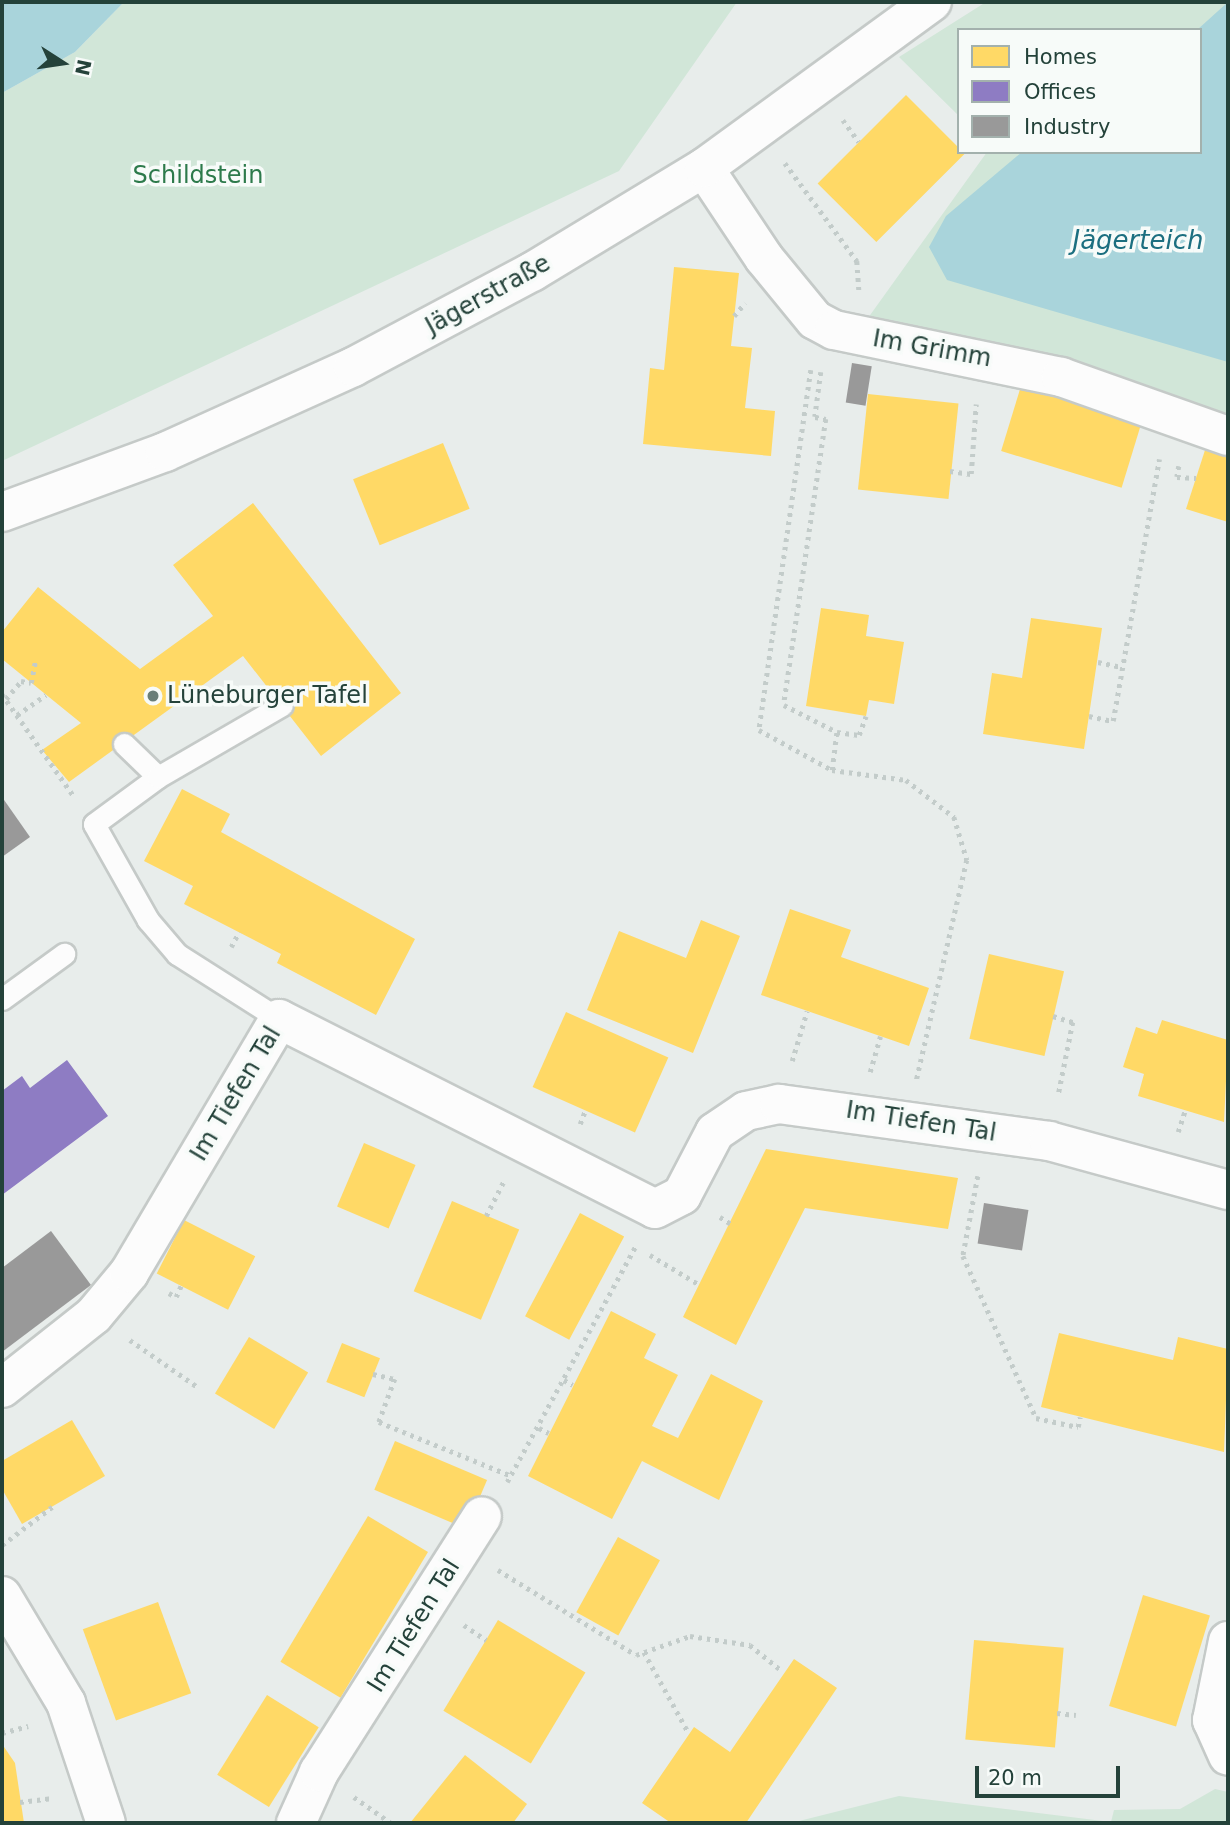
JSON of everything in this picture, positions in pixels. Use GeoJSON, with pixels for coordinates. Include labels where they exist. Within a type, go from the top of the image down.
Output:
{"type":"FeatureCollection","features":[{"type":"Feature","properties":{"kind":"street","name":"Jägerstraße"},"geometry":{"type":"LineString","coordinates":[[2,512],[165,452],[353,367],[532,272],[705,168],[932,2]]}},
{"type":"Feature","properties":{"kind":"street"},"geometry":{"type":"LineString","coordinates":[[705,168],[764,258],[824,339]]}},
{"type":"Feature","properties":{"kind":"street","name":"Im Grimm"},"geometry":{"type":"LineString","coordinates":[[824,339],[1050,374],[1228,436]]}},
{"type":"Feature","properties":{"kind":"street","name":"Im Tiefen Tal"},"geometry":{"type":"LineString","coordinates":[[2,1388],[94,1315],[129,1273],[279,1019],[655,1209],[682,1195],[715,1132],[746,1111],[800,1103],[1049,1141],[1228,1190]]}},
{"type":"Feature","properties":{"kind":"street","name":"Im Tiefen Tal"},"geometry":{"type":"LineString","coordinates":[[296,1823],[319,1772],[482,1516]]}},
{"type":"Feature","properties":{"kind":"street"},"geometry":{"type":"LineString","coordinates":[[2,1596],[66,1703],[106,1823]]}},
{"type":"Feature","properties":{"kind":"street"},"geometry":{"type":"LineString","coordinates":[[1228,1641],[1212,1720],[1228,1756]]}},
{"type":"Feature","properties":{"kind":"lane"},"geometry":{"type":"LineString","coordinates":[[279,1019],[177,954],[148,920],[94,824],[158,777],[282,705]]}},
{"type":"Feature","properties":{"kind":"lane"},"geometry":{"type":"LineString","coordinates":[[124,744],[158,777]]}},
{"type":"Feature","properties":{"kind":"lane"},"geometry":{"type":"LineString","coordinates":[[2,999],[64,954]]}},
{"type":"Feature","properties":{"kind":"path"},"geometry":{"type":"LineString","coordinates":[[829,120],[839,113],[859,142]]}},
{"type":"Feature","properties":{"kind":"path"},"geometry":{"type":"LineString","coordinates":[[780,156],[857,261],[860,310],[824,339],[759,730],[832,770],[905,780],[954,817],[967,860],[909,1120]]}},
{"type":"Feature","properties":{"kind":"path"},"geometry":{"type":"LineString","coordinates":[[824,339],[815,417],[826,419],[784,705],[837,732],[859,735],[866,716]]}},
{"type":"Feature","properties":{"kind":"path"},"geometry":{"type":"LineString","coordinates":[[1089,716],[1113,721],[1167,416]]}},
{"type":"Feature","properties":{"kind":"path"},"geometry":{"type":"LineString","coordinates":[[6,699],[21,681],[31,683],[35,662]]}},
{"type":"Feature","properties":{"kind":"path"},"geometry":{"type":"LineString","coordinates":[[1098,662],[1122,667]]}},
{"type":"Feature","properties":{"kind":"path"},"geometry":{"type":"LineString","coordinates":[[2,694],[94,824]]}},
{"type":"Feature","properties":{"kind":"path"},"geometry":{"type":"LineString","coordinates":[[17,715],[46,695]]}},
{"type":"Feature","properties":{"kind":"path"},"geometry":{"type":"LineString","coordinates":[[832,770],[837,732]]}},
{"type":"Feature","properties":{"kind":"path"},"geometry":{"type":"LineString","coordinates":[[1049,1141],[1073,1022],[1053,1016]]}},
{"type":"Feature","properties":{"kind":"path"},"geometry":{"type":"LineString","coordinates":[[1179,1130],[1185,1110]]}},
{"type":"Feature","properties":{"kind":"path"},"geometry":{"type":"LineString","coordinates":[[986,1132],[963,1256],[1036,1418],[1078,1427],[1080,1417]]}},
{"type":"Feature","properties":{"kind":"path"},"geometry":{"type":"LineString","coordinates":[[482,1516],[512,1476],[655,1209]]}},
{"type":"Feature","properties":{"kind":"path"},"geometry":{"type":"LineString","coordinates":[[635,1246],[700,1285]]}},
{"type":"Feature","properties":{"kind":"path"},"geometry":{"type":"LineString","coordinates":[[94,1315],[199,1388]]}},
{"type":"Feature","properties":{"kind":"path"},"geometry":{"type":"LineString","coordinates":[[591,1328],[600,1332]]}},
{"type":"Feature","properties":{"kind":"path"},"geometry":{"type":"LineString","coordinates":[[373,1374],[395,1379],[379,1422],[512,1476]]}},
{"type":"Feature","properties":{"kind":"path"},"geometry":{"type":"LineString","coordinates":[[565,1380],[573,1385]]}},
{"type":"Feature","properties":{"kind":"path"},"geometry":{"type":"LineString","coordinates":[[539,1428],[549,1433]]}},
{"type":"Feature","properties":{"kind":"path"},"geometry":{"type":"LineString","coordinates":[[2,1545],[52,1507]]}},
{"type":"Feature","properties":{"kind":"path"},"geometry":{"type":"LineString","coordinates":[[463,1549],[636,1655],[690,1636],[750,1645],[780,1668]]}},
{"type":"Feature","properties":{"kind":"path"},"geometry":{"type":"LineString","coordinates":[[644,1652],[687,1730]]}},
{"type":"Feature","properties":{"kind":"path"},"geometry":{"type":"LineString","coordinates":[[1057,1713],[1076,1715]]}},
{"type":"Feature","properties":{"kind":"green space","name":"Schildstein"},"geometry":{"type":"Polygon","coordinates":[[[124,2],[737,2],[619,171],[2,461],[2,93],[75,52],[124,2]]]}},
{"type":"Feature","properties":{"kind":"green space","name":"Jägerteich"},"geometry":{"type":"Polygon","coordinates":[[[986,2],[1228,2],[1228,418],[868,318],[986,154],[1202,154],[1202,28],[957,28],[957,114],[899,57],[986,2]]]}},
{"type":"Feature","properties":{"kind":"green space"},"geometry":{"type":"Polygon","coordinates":[[[1215,1789],[1228,1792],[1228,1823],[791,1823],[899,1796],[1111,1822],[1114,1810],[1180,1809],[1215,1789]]]}},
{"type":"Feature","properties":{"kind":"water"},"geometry":{"type":"Polygon","coordinates":[[[2,2],[124,2],[75,52],[2,93],[2,2]]]}},
{"type":"Feature","properties":{"kind":"water","name":"Jägerteich"},"geometry":{"type":"Polygon","coordinates":[[[1228,2],[1228,362],[947,280],[929,247],[946,216],[1020,154],[1202,154],[1202,28],[1199,28],[1228,2]]]}},
{"type":"Feature","properties":{"kind":"building: Homes"},"geometry":{"type":"Polygon","coordinates":[[[906,95],[957,146],[957,154],[964,154],[876,242],[818,183],[906,95]]]}},
{"type":"Feature","properties":{"kind":"building: Homes"},"geometry":{"type":"Polygon","coordinates":[[[674,267],[739,273],[731,346],[752,348],[745,408],[775,411],[771,456],[643,444],[650,368],[664,370],[674,267]]]}},
{"type":"Feature","properties":{"kind":"building: Homes"},"geometry":{"type":"Polygon","coordinates":[[[1021,386],[1141,423],[1122,488],[1001,451],[1021,386]]]}},
{"type":"Feature","properties":{"kind":"building: Homes"},"geometry":{"type":"Polygon","coordinates":[[[868,394],[959,404],[948,499],[858,489],[868,394]]]}},
{"type":"Feature","properties":{"kind":"building: Homes"},"geometry":{"type":"Polygon","coordinates":[[[443,443],[470,509],[380,545],[353,479],[443,443]]]}},
{"type":"Feature","properties":{"kind":"building: Homes"},"geometry":{"type":"Polygon","coordinates":[[[1206,447],[1228,454],[1228,522],[1186,509],[1206,447]]]}},
{"type":"Feature","properties":{"kind":"building: Homes"},"geometry":{"type":"Polygon","coordinates":[[[253,503],[401,693],[321,756],[243,656],[69,782],[42,750],[81,723],[2,659],[2,632],[38,587],[140,669],[213,616],[173,565],[253,503]]]}},
{"type":"Feature","properties":{"kind":"building: Homes"},"geometry":{"type":"Polygon","coordinates":[[[821,608],[869,615],[866,636],[904,642],[894,704],[869,700],[866,716],[806,706],[821,608]]]}},
{"type":"Feature","properties":{"kind":"building: Homes"},"geometry":{"type":"Polygon","coordinates":[[[1031,618],[1102,628],[1084,749],[983,734],[992,673],[1022,678],[1031,618]]]}},
{"type":"Feature","properties":{"kind":"building: Homes"},"geometry":{"type":"Polygon","coordinates":[[[182,789],[230,814],[221,832],[415,939],[376,1015],[277,963],[281,954],[184,904],[193,886],[144,861],[182,789]]]}},
{"type":"Feature","properties":{"kind":"building: Homes"},"geometry":{"type":"Polygon","coordinates":[[[790,909],[851,930],[841,957],[929,988],[909,1046],[761,995],[790,909]]]}},
{"type":"Feature","properties":{"kind":"building: Homes"},"geometry":{"type":"Polygon","coordinates":[[[701,920],[740,936],[693,1053],[587,1010],[619,931],[686,958],[701,920]]]}},
{"type":"Feature","properties":{"kind":"building: Homes"},"geometry":{"type":"Polygon","coordinates":[[[989,954],[1064,971],[1044,1056],[969,1039],[989,954]]]}},
{"type":"Feature","properties":{"kind":"building: Homes"},"geometry":{"type":"Polygon","coordinates":[[[566,1012],[668,1058],[635,1132],[533,1087],[566,1012]]]}},
{"type":"Feature","properties":{"kind":"building: Homes"},"geometry":{"type":"Polygon","coordinates":[[[1162,1020],[1228,1040],[1224,1122],[1138,1096],[1144,1074],[1123,1067],[1136,1027],[1157,1034],[1162,1020]]]}},
{"type":"Feature","properties":{"kind":"building: Homes"},"geometry":{"type":"Polygon","coordinates":[[[364,1143],[416,1165],[389,1228],[337,1207],[364,1143]]]}},
{"type":"Feature","properties":{"kind":"building: Homes"},"geometry":{"type":"Polygon","coordinates":[[[766,1149],[958,1178],[948,1229],[805,1208],[736,1345],[683,1317],[766,1149]]]}},
{"type":"Feature","properties":{"kind":"building: Homes"},"geometry":{"type":"Polygon","coordinates":[[[452,1201],[519,1230],[481,1320],[414,1291],[452,1201]]]}},
{"type":"Feature","properties":{"kind":"building: Homes"},"geometry":{"type":"Polygon","coordinates":[[[580,1213],[624,1236],[569,1340],[525,1316],[580,1213]]]}},
{"type":"Feature","properties":{"kind":"building: Homes"},"geometry":{"type":"Polygon","coordinates":[[[184,1220],[255,1256],[228,1310],[157,1273],[184,1220]]]}},
{"type":"Feature","properties":{"kind":"building: Homes"},"geometry":{"type":"Polygon","coordinates":[[[611,1311],[656,1334],[644,1358],[678,1375],[652,1426],[678,1438],[711,1374],[763,1401],[719,1500],[642,1461],[612,1519],[528,1476],[611,1311]]]}},
{"type":"Feature","properties":{"kind":"building: Homes"},"geometry":{"type":"Polygon","coordinates":[[[1059,1333],[1173,1360],[1178,1337],[1228,1349],[1224,1452],[1041,1407],[1059,1333]]]}},
{"type":"Feature","properties":{"kind":"building: Homes"},"geometry":{"type":"Polygon","coordinates":[[[249,1337],[308,1373],[274,1429],[215,1394],[249,1337]]]}},
{"type":"Feature","properties":{"kind":"building: Homes"},"geometry":{"type":"Polygon","coordinates":[[[342,1343],[380,1358],[364,1397],[326,1382],[342,1343]]]}},
{"type":"Feature","properties":{"kind":"building: Homes"},"geometry":{"type":"Polygon","coordinates":[[[72,1420],[105,1476],[22,1524],[2,1489],[2,1461],[72,1420]]]}},
{"type":"Feature","properties":{"kind":"building: Homes"},"geometry":{"type":"Polygon","coordinates":[[[395,1441],[487,1480],[466,1529],[374,1490],[395,1441]]]}},
{"type":"Feature","properties":{"kind":"building: Homes"},"geometry":{"type":"Polygon","coordinates":[[[368,1516],[428,1552],[340,1698],[280,1662],[368,1516]]]}},
{"type":"Feature","properties":{"kind":"building: Homes"},"geometry":{"type":"Polygon","coordinates":[[[618,1537],[660,1560],[618,1635],[576,1612],[618,1537]]]}},
{"type":"Feature","properties":{"kind":"building: Homes"},"geometry":{"type":"Polygon","coordinates":[[[1143,1595],[1210,1615],[1176,1726],[1109,1706],[1143,1595]]]}},
{"type":"Feature","properties":{"kind":"building: Homes"},"geometry":{"type":"Polygon","coordinates":[[[158,1602],[191,1693],[116,1721],[83,1629],[158,1602]]]}},
{"type":"Feature","properties":{"kind":"building: Homes"},"geometry":{"type":"Polygon","coordinates":[[[498,1620],[585,1673],[531,1763],[443,1711],[498,1620]]]}},
{"type":"Feature","properties":{"kind":"building: Homes"},"geometry":{"type":"Polygon","coordinates":[[[974,1640],[1064,1648],[1055,1747],[965,1740],[974,1640]]]}},
{"type":"Feature","properties":{"kind":"building: Homes"},"geometry":{"type":"Polygon","coordinates":[[[794,1659],[837,1688],[746,1823],[671,1823],[642,1803],[694,1727],[730,1752],[794,1659]]]}},
{"type":"Feature","properties":{"kind":"building: Homes"},"geometry":{"type":"Polygon","coordinates":[[[267,1695],[319,1727],[269,1807],[217,1775],[267,1695]]]}},
{"type":"Feature","properties":{"kind":"building: Homes"},"geometry":{"type":"Polygon","coordinates":[[[2,1744],[15,1763],[24,1823],[2,1823],[2,1744]]]}},
{"type":"Feature","properties":{"kind":"building: Homes"},"geometry":{"type":"Polygon","coordinates":[[[465,1755],[527,1804],[513,1823],[410,1823],[465,1755]]]}},
{"type":"Feature","properties":{"kind":"building: Offices"},"geometry":{"type":"Polygon","coordinates":[[[67,1060],[108,1116],[2,1195],[2,1091],[22,1076],[30,1088],[67,1060]]]}},
{"type":"Feature","properties":{"kind":"building: Industry"},"geometry":{"type":"Polygon","coordinates":[[[852,363],[872,366],[865,406],[846,403],[852,363]]]}},
{"type":"Feature","properties":{"kind":"building: Industry"},"geometry":{"type":"Polygon","coordinates":[[[2,797],[30,837],[2,857],[2,797]]]}},
{"type":"Feature","properties":{"kind":"building: Industry"},"geometry":{"type":"Polygon","coordinates":[[[984,1203],[1028,1210],[1022,1251],[978,1243],[984,1203]]]}},
{"type":"Feature","properties":{"kind":"building: Industry"},"geometry":{"type":"Polygon","coordinates":[[[51,1231],[91,1285],[2,1352],[2,1268],[51,1231]]]}},
{"type":"Feature","properties":{"kind":"place","name":"Lüneburger Tafel"},"geometry":{"type":"Point","coordinates":[153,696]}}]}
